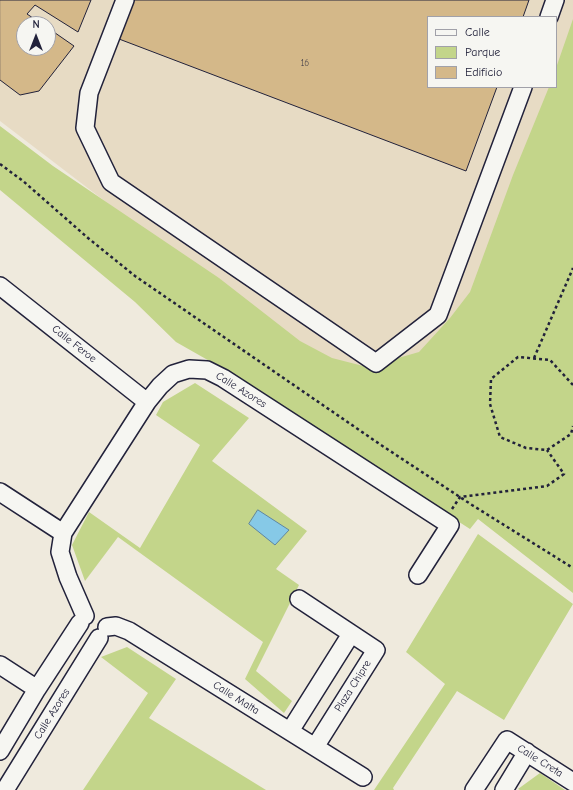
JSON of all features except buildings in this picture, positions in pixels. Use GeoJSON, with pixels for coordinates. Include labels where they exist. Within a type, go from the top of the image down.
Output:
{"type":"FeatureCollection","features":[{"type":"Feature","properties":{"kind":"street"},"geometry":{"type":"LineString","coordinates":[[125,0],[89,94],[85,128],[111,182],[376,363],[438,315],[523,88]]}},
{"type":"Feature","properties":{"kind":"street"},"geometry":{"type":"LineString","coordinates":[[549,16],[555,0]]}},
{"type":"Feature","properties":{"kind":"street","name":"Calle Feroe"},"geometry":{"type":"LineString","coordinates":[[0,286],[147,402]]}},
{"type":"Feature","properties":{"kind":"street","name":"Calle Azores"},"geometry":{"type":"LineString","coordinates":[[83,620],[60,552],[63,533],[147,402],[172,374],[188,369],[207,370],[223,378],[450,525],[418,575]]}},
{"type":"Feature","properties":{"kind":"street"},"geometry":{"type":"LineString","coordinates":[[0,492],[63,533]]}},
{"type":"Feature","properties":{"kind":"street","name":"Plaza Chipre"},"geometry":{"type":"LineString","coordinates":[[299,599],[376,650],[315,747]]}},
{"type":"Feature","properties":{"kind":"street"},"geometry":{"type":"LineString","coordinates":[[0,751],[37,689],[83,620],[93,613],[98,614],[106,623],[103,633],[95,640],[87,638],[81,632],[83,620]]}},
{"type":"Feature","properties":{"kind":"street","name":"Calle Malta"},"geometry":{"type":"LineString","coordinates":[[103,633],[116,626],[129,631],[363,777]]}},
{"type":"Feature","properties":{"kind":"street","name":"Calle Azores"},"geometry":{"type":"LineString","coordinates":[[5,790],[103,633]]}},
{"type":"Feature","properties":{"kind":"street"},"geometry":{"type":"LineString","coordinates":[[290,731],[351,634]]}},
{"type":"Feature","properties":{"kind":"street"},"geometry":{"type":"LineString","coordinates":[[0,665],[37,689]]}},
{"type":"Feature","properties":{"kind":"street","name":"Calle Creta"},"geometry":{"type":"LineString","coordinates":[[474,790],[507,740],[573,782]]}},
{"type":"Feature","properties":{"kind":"street"},"geometry":{"type":"LineString","coordinates":[[504,790],[527,752]]}},
{"type":"Feature","properties":{"kind":"path"},"geometry":{"type":"LineString","coordinates":[[0,164],[23,181],[88,238],[136,276],[336,414],[460,497],[573,568]]}},
{"type":"Feature","properties":{"kind":"path"},"geometry":{"type":"LineString","coordinates":[[534,358],[573,268]]}},
{"type":"Feature","properties":{"kind":"path"},"geometry":{"type":"LineString","coordinates":[[573,385],[550,360],[518,357],[491,379],[490,404],[500,437],[526,448],[547,450],[571,434],[573,426]]}},
{"type":"Feature","properties":{"kind":"path"},"geometry":{"type":"LineString","coordinates":[[460,497],[548,486],[564,474],[547,450]]}},
{"type":"Feature","properties":{"kind":"shaded area"},"geometry":{"type":"Polygon","coordinates":[[[0,0],[573,0],[573,457],[416,439],[0,121],[0,0]]]}},
{"type":"Feature","properties":{"kind":"green space"},"geometry":{"type":"Polygon","coordinates":[[[573,19],[573,593],[478,519],[470,529],[213,363],[176,342],[135,302],[0,190],[0,126],[53,166],[219,278],[300,341],[332,358],[367,367],[419,352],[450,318],[470,292],[513,175],[549,88],[557,88],[557,65],[573,19]]]}},
{"type":"Feature","properties":{"kind":"green space"},"geometry":{"type":"Polygon","coordinates":[[[195,383],[249,418],[212,461],[307,531],[276,569],[299,585],[256,671],[292,701],[284,713],[245,679],[263,642],[118,537],[85,581],[72,545],[89,512],[140,548],[200,445],[156,415],[163,402],[195,383]]]}},
{"type":"Feature","properties":{"kind":"green space"},"geometry":{"type":"Polygon","coordinates":[[[478,534],[573,604],[504,720],[457,691],[393,788],[394,790],[374,790],[445,684],[406,652],[478,534]]]}},
{"type":"Feature","properties":{"kind":"green space"},"geometry":{"type":"Polygon","coordinates":[[[127,647],[176,679],[149,718],[266,790],[83,790],[148,693],[101,657],[127,647]]]}},
{"type":"Feature","properties":{"kind":"green space"},"geometry":{"type":"Polygon","coordinates":[[[540,773],[565,790],[518,789],[540,773]]]}},
{"type":"Feature","properties":{"kind":"water"},"geometry":{"type":"Polygon","coordinates":[[[258,510],[289,530],[275,545],[249,524],[258,510]]]}}]}
